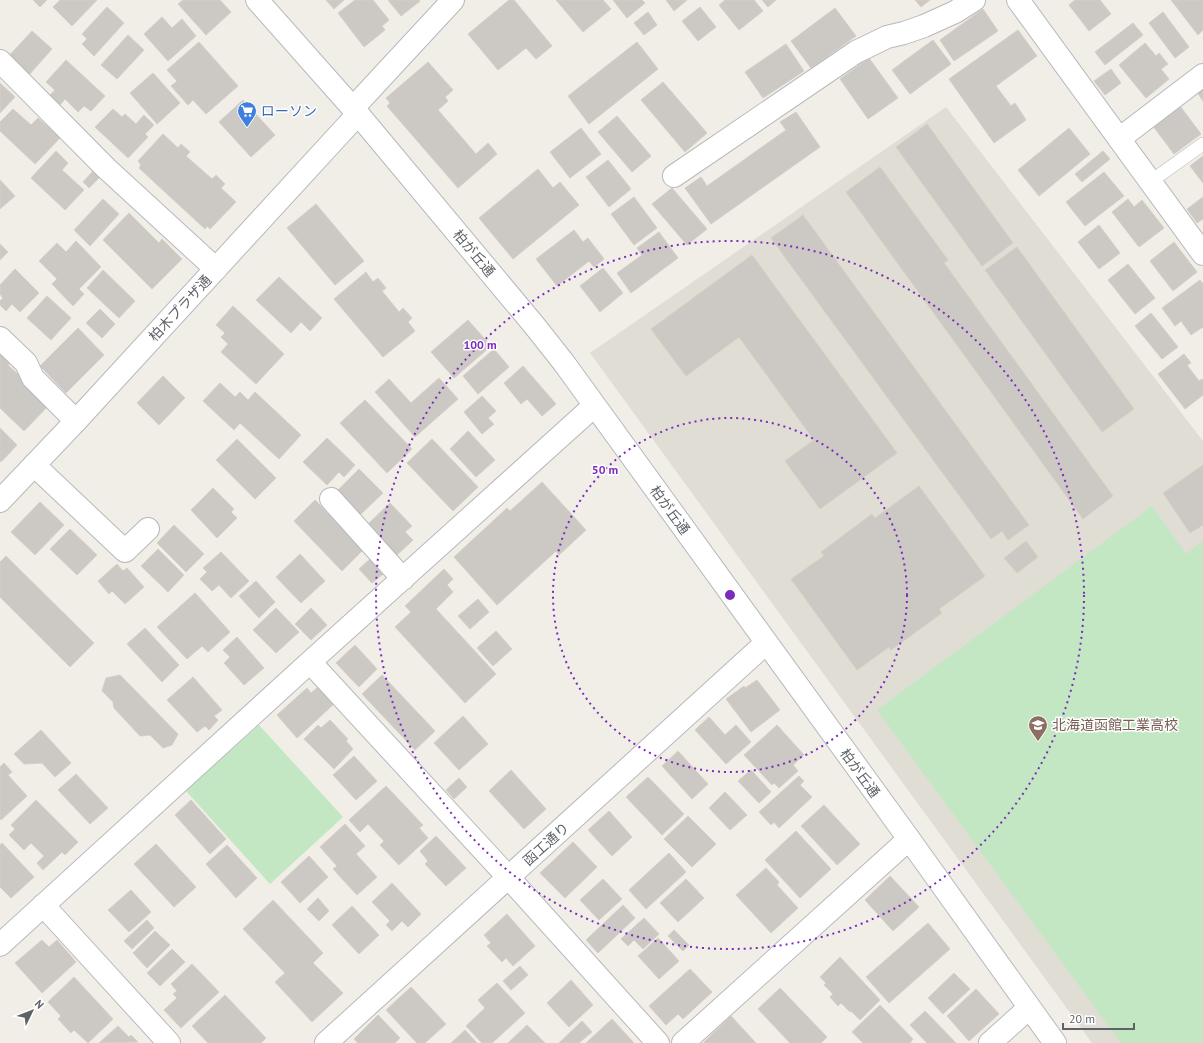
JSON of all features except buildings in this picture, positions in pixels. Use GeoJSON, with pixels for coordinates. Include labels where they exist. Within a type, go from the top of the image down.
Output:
{"type":"FeatureCollection","features":[{"type":"Feature","properties":{"kind":"street","name":"柏が丘通"},"geometry":{"type":"LineString","coordinates":[[257,0],[355,111],[534,325],[909,839],[1055,1043]]}},
{"type":"Feature","properties":{"kind":"street","name":"柏木プラザ通"},"geometry":{"type":"LineString","coordinates":[[0,501],[216,269],[453,0]]}},
{"type":"Feature","properties":{"kind":"street"},"geometry":{"type":"LineString","coordinates":[[674,176],[856,52],[887,36],[904,33],[924,26],[955,12],[974,0]]}},
{"type":"Feature","properties":{"kind":"street"},"geometry":{"type":"LineString","coordinates":[[1018,0],[1203,254]]}},
{"type":"Feature","properties":{"kind":"street"},"geometry":{"type":"LineString","coordinates":[[0,61],[106,168],[216,269]]}},
{"type":"Feature","properties":{"kind":"street"},"geometry":{"type":"LineString","coordinates":[[1119,139],[1203,75]]}},
{"type":"Feature","properties":{"kind":"street"},"geometry":{"type":"LineString","coordinates":[[0,338],[26,363],[33,378],[76,421]]}},
{"type":"Feature","properties":{"kind":"street"},"geometry":{"type":"LineString","coordinates":[[0,945],[310,662],[404,579],[594,406]]}},
{"type":"Feature","properties":{"kind":"street"},"geometry":{"type":"LineString","coordinates":[[34,465],[125,551],[148,529]]}},
{"type":"Feature","properties":{"kind":"street"},"geometry":{"type":"LineString","coordinates":[[331,499],[404,579]]}},
{"type":"Feature","properties":{"kind":"street","name":"函工通り"},"geometry":{"type":"LineString","coordinates":[[326,1043],[766,643]]}},
{"type":"Feature","properties":{"kind":"street"},"geometry":{"type":"LineString","coordinates":[[310,662],[509,878],[658,1043]]}},
{"type":"Feature","properties":{"kind":"street"},"geometry":{"type":"LineString","coordinates":[[683,1043],[909,839]]}},
{"type":"Feature","properties":{"kind":"street"},"geometry":{"type":"LineString","coordinates":[[43,905],[169,1043]]}},
{"type":"Feature","properties":{"kind":"street"},"geometry":{"type":"LineString","coordinates":[[990,1043],[1029,1008]]}},
{"type":"Feature","properties":{"kind":"lane"},"geometry":{"type":"LineString","coordinates":[[1150,182],[1203,144]]}},
{"type":"Feature","properties":{"kind":"shaded area","name":"北海道函館工業高校"},"geometry":{"type":"Polygon","coordinates":[[[946,107],[1203,441],[1203,1043],[1092,1043],[590,353],[946,107]]]}},
{"type":"Feature","properties":{"kind":"green space"},"geometry":{"type":"Polygon","coordinates":[[[1152,506],[1186,554],[1203,541],[1203,1043],[1121,1043],[877,710],[1152,506]]]}},
{"type":"Feature","properties":{"kind":"green space"},"geometry":{"type":"Polygon","coordinates":[[[259,725],[343,817],[270,884],[186,791],[259,725]]]}},
{"type":"Feature","properties":{"kind":"place","name":"ローソン"},"geometry":{"type":"Point","coordinates":[247,128]}},
{"type":"Feature","properties":{"kind":"place","name":"北海道函館工業高校"},"geometry":{"type":"Point","coordinates":[1038,742]}}]}
